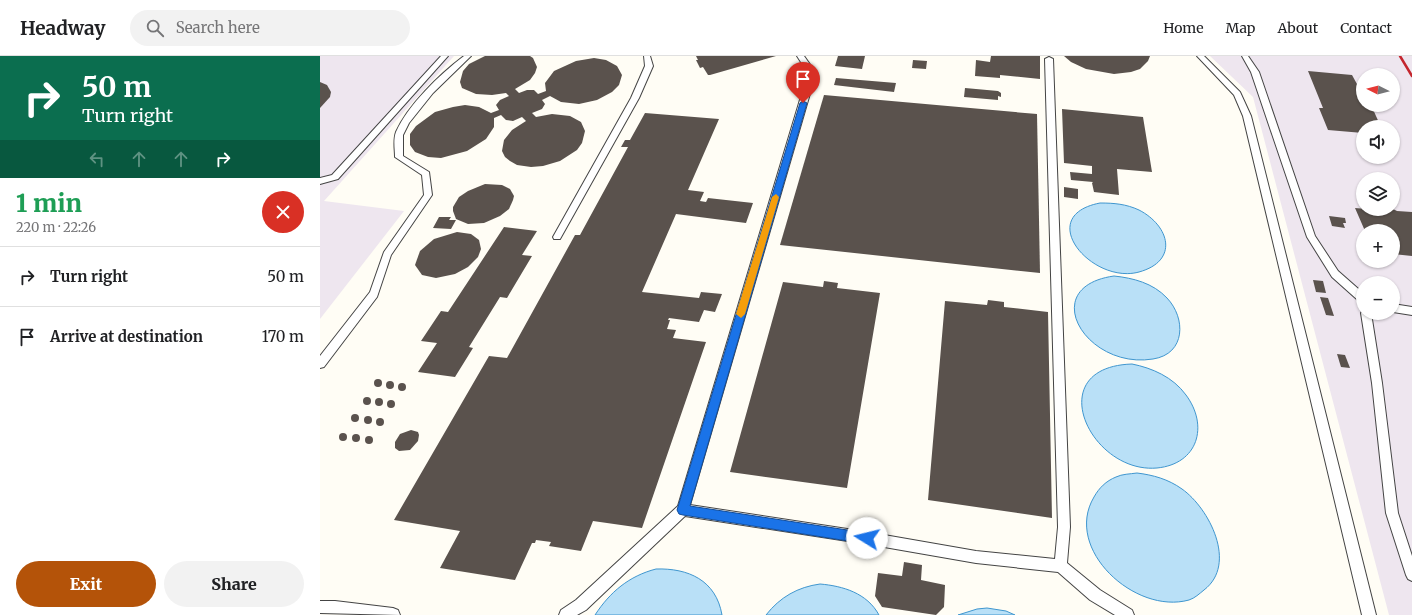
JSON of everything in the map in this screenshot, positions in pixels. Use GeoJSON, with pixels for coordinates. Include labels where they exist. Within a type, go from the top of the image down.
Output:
{"type":"FeatureCollection","features":[{"type":"Feature","properties":{"kind":"lane"},"geometry":{"type":"LineString","coordinates":[[320,181],[335,177],[445,56]]}},
{"type":"Feature","properties":{"kind":"lane"},"geometry":{"type":"LineString","coordinates":[[320,364],[374,294],[387,254],[428,195],[426,174],[399,157],[399,134],[423,100],[455,66],[468,56]]}},
{"type":"Feature","properties":{"kind":"lane"},"geometry":{"type":"LineString","coordinates":[[557,237],[635,98],[649,66],[647,56]]}},
{"type":"Feature","properties":{"kind":"lane"},"geometry":{"type":"LineString","coordinates":[[572,613],[683,510],[812,73],[800,56]]}},
{"type":"Feature","properties":{"kind":"lane"},"geometry":{"type":"LineString","coordinates":[[1200,56],[1237,94],[1247,116],[1369,615]]}},
{"type":"Feature","properties":{"kind":"lane"},"geometry":{"type":"LineString","coordinates":[[1245,56],[1255,72],[1311,237],[1335,274],[1356,293]]}},
{"type":"Feature","properties":{"kind":"lane"},"geometry":{"type":"LineString","coordinates":[[1048,59],[1064,527],[1061,566]]}},
{"type":"Feature","properties":{"kind":"lane"},"geometry":{"type":"LineString","coordinates":[[1400,309],[1412,311]]}},
{"type":"Feature","properties":{"kind":"lane"},"geometry":{"type":"LineString","coordinates":[[1367,320],[1377,383],[1392,513],[1412,575]]}},
{"type":"Feature","properties":{"kind":"lane"},"geometry":{"type":"LineString","coordinates":[[683,510],[867,538],[976,557],[1061,566],[1095,595],[1127,615]]}},
{"type":"Feature","properties":{"kind":"lane"},"geometry":{"type":"LineString","coordinates":[[320,607],[335,607],[393,615]]}},
{"type":"Feature","properties":{"kind":"shaded area"},"geometry":{"type":"Polygon","coordinates":[[[320,56],[454,56],[324,201],[404,211],[320,319],[320,56]]]}},
{"type":"Feature","properties":{"kind":"shaded area"},"geometry":{"type":"Polygon","coordinates":[[[1210,56],[1412,56],[1412,615],[1389,615],[1253,97],[1210,56]]]}},
{"type":"Feature","properties":{"kind":"water"},"geometry":{"type":"Polygon","coordinates":[[[1100,203],[1129,206],[1150,217],[1158,225],[1166,243],[1165,252],[1160,260],[1152,267],[1139,272],[1121,273],[1104,269],[1088,259],[1077,247],[1071,234],[1071,221],[1081,210],[1100,203]]]}},
{"type":"Feature","properties":{"kind":"water"},"geometry":{"type":"Polygon","coordinates":[[[1114,276],[1128,278],[1149,285],[1167,298],[1173,306],[1180,325],[1180,334],[1177,343],[1172,350],[1164,356],[1153,359],[1129,359],[1108,352],[1091,340],[1079,326],[1074,310],[1078,295],[1091,283],[1114,276]]]}},
{"type":"Feature","properties":{"kind":"water"},"geometry":{"type":"Polygon","coordinates":[[[1132,364],[1147,368],[1168,378],[1181,389],[1193,407],[1197,419],[1198,431],[1196,442],[1182,459],[1171,465],[1157,468],[1133,465],[1112,455],[1095,439],[1085,419],[1082,400],[1088,382],[1104,370],[1132,364]]]}},
{"type":"Feature","properties":{"kind":"water"},"geometry":{"type":"Polygon","coordinates":[[[1137,473],[1160,478],[1182,489],[1202,509],[1210,522],[1216,537],[1219,552],[1219,566],[1214,579],[1197,596],[1189,600],[1168,602],[1147,598],[1127,588],[1110,574],[1096,556],[1088,537],[1087,517],[1094,497],[1098,491],[1103,485],[1112,479],[1121,475],[1137,473]]]}},
{"type":"Feature","properties":{"kind":"water"},"geometry":{"type":"Polygon","coordinates":[[[656,569],[679,571],[699,578],[714,593],[719,603],[722,615],[595,615],[607,599],[621,586],[637,576],[656,569]]]}},
{"type":"Feature","properties":{"kind":"water"},"geometry":{"type":"Polygon","coordinates":[[[820,584],[854,592],[868,601],[879,615],[766,615],[783,598],[797,590],[820,584]]]}},
{"type":"Feature","properties":{"kind":"water"},"geometry":{"type":"Polygon","coordinates":[[[987,608],[1006,611],[1015,615],[958,615],[977,609],[987,608]]]}},
{"type":"Feature","properties":{"kind":"building"},"geometry":{"type":"Polygon","coordinates":[[[485,56],[530,56],[533,58],[537,67],[535,73],[530,80],[515,89],[519,93],[527,90],[534,90],[538,94],[546,91],[545,83],[554,71],[576,61],[594,58],[606,60],[617,66],[622,75],[619,85],[612,92],[597,100],[579,104],[561,102],[550,96],[542,100],[545,104],[542,109],[532,113],[536,117],[552,114],[570,116],[581,122],[585,131],[582,143],[577,150],[560,161],[543,166],[531,167],[517,165],[510,161],[505,157],[502,151],[504,140],[512,130],[526,121],[522,117],[513,121],[506,120],[501,115],[494,118],[494,127],[486,139],[467,151],[441,158],[428,157],[415,152],[410,145],[410,134],[416,126],[435,112],[465,105],[479,107],[491,113],[499,110],[496,105],[500,100],[509,96],[506,93],[492,95],[476,94],[462,88],[460,82],[463,71],[469,64],[485,56]]]}},
{"type":"Feature","properties":{"kind":"building"},"geometry":{"type":"Polygon","coordinates":[[[696,56],[776,56],[708,75],[703,67],[700,68],[696,60],[698,60],[696,56]]]}},
{"type":"Feature","properties":{"kind":"building"},"geometry":{"type":"Polygon","coordinates":[[[838,56],[865,56],[862,69],[835,66],[838,56]]]}},
{"type":"Feature","properties":{"kind":"building"},"geometry":{"type":"Polygon","coordinates":[[[991,56],[1040,56],[1040,79],[1000,75],[1000,78],[975,76],[976,60],[990,62],[991,56]]]}},
{"type":"Feature","properties":{"kind":"building"},"geometry":{"type":"Polygon","coordinates":[[[1064,56],[1150,56],[1148,61],[1140,69],[1131,72],[1114,74],[1086,69],[1071,62],[1064,56]]]}},
{"type":"Feature","properties":{"kind":"building"},"geometry":{"type":"Polygon","coordinates":[[[913,60],[927,61],[926,69],[912,68],[913,60]]]}},
{"type":"Feature","properties":{"kind":"building"},"geometry":{"type":"Polygon","coordinates":[[[1308,71],[1352,75],[1356,82],[1356,112],[1374,112],[1378,120],[1356,120],[1356,132],[1328,130],[1319,108],[1323,108],[1308,71]]]}},
{"type":"Feature","properties":{"kind":"building"},"geometry":{"type":"Polygon","coordinates":[[[836,78],[896,83],[894,92],[834,85],[836,78]]]}},
{"type":"Feature","properties":{"kind":"building"},"geometry":{"type":"Polygon","coordinates":[[[320,82],[327,85],[331,92],[330,97],[320,108],[320,82]]]}},
{"type":"Feature","properties":{"kind":"building"},"geometry":{"type":"Polygon","coordinates":[[[965,88],[998,91],[1001,93],[1001,97],[998,96],[998,100],[964,97],[965,88]]]}},
{"type":"Feature","properties":{"kind":"building"},"geometry":{"type":"Polygon","coordinates":[[[824,95],[1037,114],[1040,273],[780,245],[824,95]]]}},
{"type":"Feature","properties":{"kind":"building"},"geometry":{"type":"Polygon","coordinates":[[[1062,109],[1143,117],[1152,172],[1117,169],[1119,195],[1094,192],[1093,182],[1071,180],[1070,172],[1092,174],[1092,166],[1064,163],[1062,109]]]}},
{"type":"Feature","properties":{"kind":"building"},"geometry":{"type":"Polygon","coordinates":[[[645,113],[719,119],[688,190],[704,192],[700,201],[706,202],[708,198],[753,203],[746,223],[676,214],[642,292],[699,298],[701,292],[722,294],[715,312],[704,310],[699,322],[669,318],[668,320],[670,320],[667,329],[676,330],[673,338],[706,342],[642,528],[593,521],[581,551],[549,546],[551,542],[536,540],[535,543],[532,543],[515,580],[440,568],[460,531],[394,520],[489,356],[507,358],[575,235],[580,235],[628,147],[621,147],[625,140],[630,140],[645,113]]]}},
{"type":"Feature","properties":{"kind":"building"},"geometry":{"type":"Polygon","coordinates":[[[485,184],[502,185],[510,189],[514,196],[509,209],[500,216],[484,223],[468,224],[456,219],[453,207],[459,197],[468,191],[485,184]]]}},
{"type":"Feature","properties":{"kind":"building"},"geometry":{"type":"Polygon","coordinates":[[[1064,187],[1078,189],[1078,199],[1064,197],[1064,187]]]}},
{"type":"Feature","properties":{"kind":"building"},"geometry":{"type":"Polygon","coordinates":[[[1400,211],[1412,212],[1412,256],[1400,255],[1400,224],[1362,224],[1358,216],[1400,216],[1400,211]]]}},
{"type":"Feature","properties":{"kind":"building"},"geometry":{"type":"Polygon","coordinates":[[[1329,216],[1345,218],[1346,223],[1343,223],[1345,228],[1332,226],[1329,216]]]}},
{"type":"Feature","properties":{"kind":"building"},"geometry":{"type":"Polygon","coordinates":[[[439,217],[451,217],[449,220],[456,220],[451,229],[433,228],[439,217]]]}},
{"type":"Feature","properties":{"kind":"building"},"geometry":{"type":"Polygon","coordinates":[[[504,227],[537,231],[522,255],[532,256],[507,298],[500,297],[469,347],[473,348],[455,377],[418,372],[437,343],[421,341],[441,311],[448,312],[504,227]]]}},
{"type":"Feature","properties":{"kind":"building"},"geometry":{"type":"Polygon","coordinates":[[[457,232],[471,234],[479,240],[481,249],[478,257],[468,267],[455,274],[436,278],[422,275],[415,265],[420,251],[434,239],[457,232]]]}},
{"type":"Feature","properties":{"kind":"building"},"geometry":{"type":"Polygon","coordinates":[[[1313,280],[1323,281],[1326,293],[1316,292],[1313,280]]]}},
{"type":"Feature","properties":{"kind":"building"},"geometry":{"type":"Polygon","coordinates":[[[824,281],[838,283],[837,288],[880,293],[847,488],[730,472],[783,282],[823,287],[824,281]]]}},
{"type":"Feature","properties":{"kind":"building"},"geometry":{"type":"Polygon","coordinates":[[[1320,297],[1328,298],[1334,316],[1326,315],[1320,297]]]}},
{"type":"Feature","properties":{"kind":"building"},"geometry":{"type":"Polygon","coordinates":[[[988,300],[1004,302],[1004,307],[1048,312],[1052,518],[928,500],[945,301],[987,305],[988,300]]]}},
{"type":"Feature","properties":{"kind":"building"},"geometry":{"type":"Polygon","coordinates":[[[1337,354],[1345,355],[1350,368],[1341,367],[1337,354]]]}},
{"type":"Feature","properties":{"kind":"building"},"geometry":{"type":"Polygon","coordinates":[[[378,379],[381,380],[381,386],[378,387],[375,386],[374,383],[375,380],[378,379]]]}},
{"type":"Feature","properties":{"kind":"building"},"geometry":{"type":"Polygon","coordinates":[[[390,381],[393,382],[393,388],[390,389],[387,388],[386,385],[387,382],[390,381]]]}},
{"type":"Feature","properties":{"kind":"building"},"geometry":{"type":"Polygon","coordinates":[[[402,383],[405,384],[405,390],[402,391],[399,390],[398,387],[399,384],[402,383]]]}},
{"type":"Feature","properties":{"kind":"building"},"geometry":{"type":"Polygon","coordinates":[[[367,397],[370,398],[370,404],[367,405],[364,404],[363,401],[364,398],[367,397]]]}},
{"type":"Feature","properties":{"kind":"building"},"geometry":{"type":"Polygon","coordinates":[[[379,398],[382,399],[382,405],[379,406],[376,405],[375,402],[376,399],[379,398]]]}},
{"type":"Feature","properties":{"kind":"building"},"geometry":{"type":"Polygon","coordinates":[[[391,400],[394,401],[394,407],[391,408],[388,407],[387,404],[388,401],[391,400]]]}},
{"type":"Feature","properties":{"kind":"building"},"geometry":{"type":"Polygon","coordinates":[[[353,414],[357,414],[359,418],[357,422],[353,422],[351,420],[351,416],[353,414]]]}},
{"type":"Feature","properties":{"kind":"building"},"geometry":{"type":"Polygon","coordinates":[[[366,416],[370,416],[372,420],[370,424],[366,424],[364,422],[364,418],[366,416]]]}},
{"type":"Feature","properties":{"kind":"building"},"geometry":{"type":"Polygon","coordinates":[[[378,418],[382,418],[384,422],[382,426],[378,426],[376,424],[376,420],[378,418]]]}},
{"type":"Feature","properties":{"kind":"building"},"geometry":{"type":"Polygon","coordinates":[[[411,430],[418,432],[418,441],[410,450],[399,451],[395,448],[395,442],[400,434],[411,430]]]}},
{"type":"Feature","properties":{"kind":"building"},"geometry":{"type":"Polygon","coordinates":[[[341,433],[345,433],[347,437],[345,441],[341,441],[339,439],[339,435],[341,433]]]}},
{"type":"Feature","properties":{"kind":"building"},"geometry":{"type":"Polygon","coordinates":[[[354,434],[358,434],[360,438],[358,442],[354,442],[352,440],[352,436],[354,434]]]}},
{"type":"Feature","properties":{"kind":"building"},"geometry":{"type":"Polygon","coordinates":[[[367,436],[371,436],[373,440],[371,444],[367,444],[365,442],[365,438],[367,436]]]}},
{"type":"Feature","properties":{"kind":"building"},"geometry":{"type":"Polygon","coordinates":[[[904,562],[922,565],[921,580],[945,585],[944,607],[936,615],[882,607],[875,596],[878,573],[902,576],[904,562]]]}},
{"type":"Feature","properties":{"kind":"railway"},"geometry":{"type":"LineString","coordinates":[[1400,56],[1412,76]]}},
{"type":"Feature","properties":{"kind":"slow traffic"},"geometry":{"type":"LineString","coordinates":[[741,314],[776,197]]}},
{"type":"Feature","properties":{"kind":"route"},"geometry":{"type":"LineString","coordinates":[[803,103],[683,510],[867,538]]}}]}
